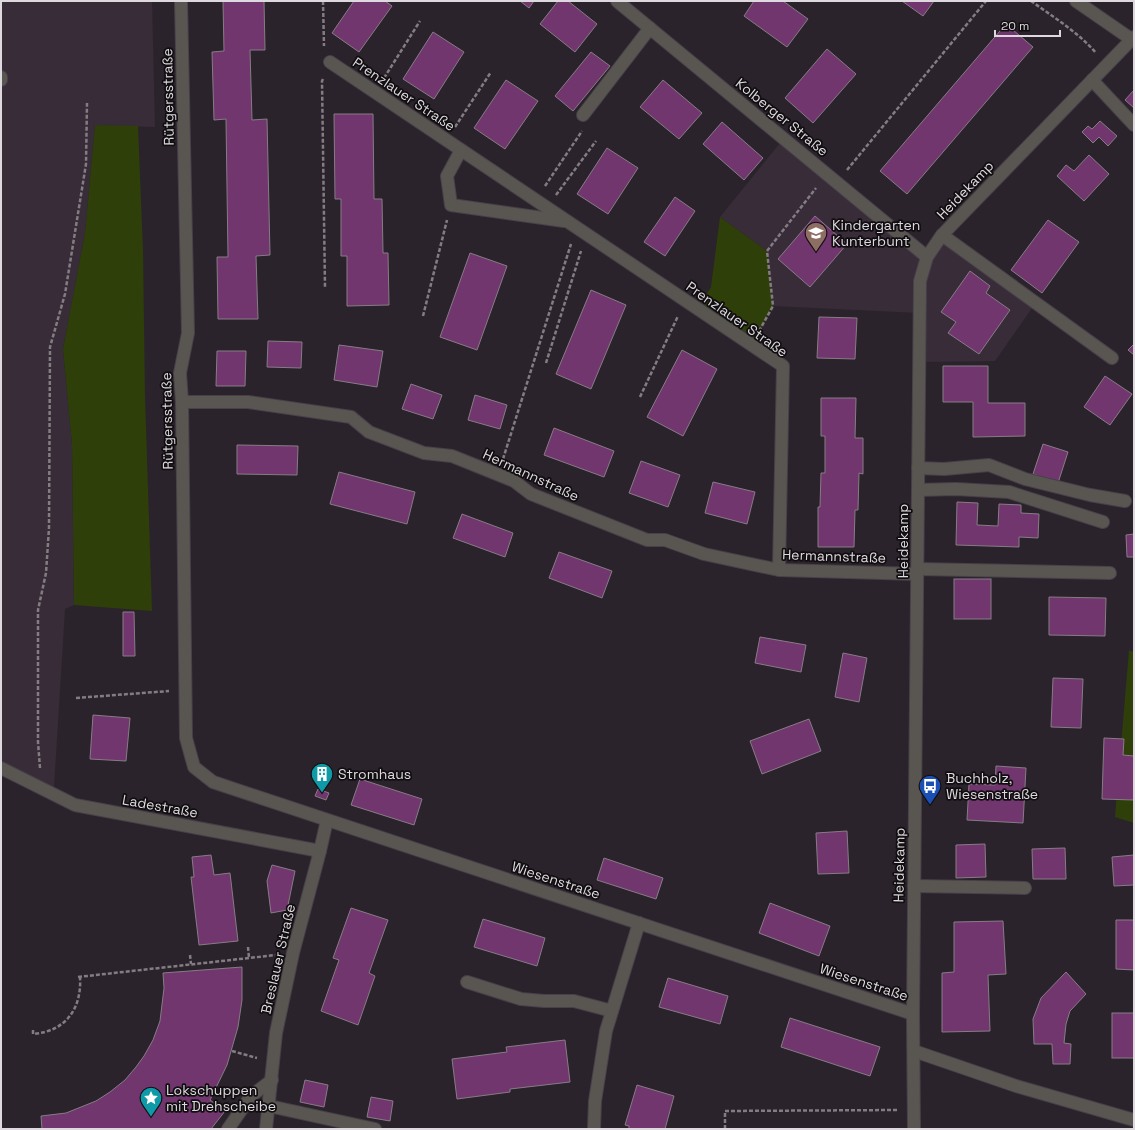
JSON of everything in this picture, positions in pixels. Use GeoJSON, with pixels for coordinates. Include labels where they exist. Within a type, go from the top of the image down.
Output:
{"type":"FeatureCollection","features":[{"type":"Feature","properties":{"kind":"street","name":"Rütgersstraße"},"geometry":{"type":"LineString","coordinates":[[181,1],[188,333],[180,373],[182,402],[186,738],[194,768]]}},
{"type":"Feature","properties":{"kind":"street","name":"Kolberger Straße"},"geometry":{"type":"LineString","coordinates":[[617,1],[927,257]]}},
{"type":"Feature","properties":{"kind":"street"},"geometry":{"type":"LineString","coordinates":[[1076,1],[1133,38]]}},
{"type":"Feature","properties":{"kind":"street"},"geometry":{"type":"LineString","coordinates":[[583,115],[650,28]]}},
{"type":"Feature","properties":{"kind":"street","name":"Heidekamp"},"geometry":{"type":"LineString","coordinates":[[914,1129],[913,1014],[920,281],[927,257],[942,235],[1133,38]]}},
{"type":"Feature","properties":{"kind":"street","name":"Prenzlauer Straße"},"geometry":{"type":"LineString","coordinates":[[330,62],[783,366],[779,570]]}},
{"type":"Feature","properties":{"kind":"street"},"geometry":{"type":"LineString","coordinates":[[1092,80],[1134,125]]}},
{"type":"Feature","properties":{"kind":"street","name":"Prenzlauer Straße"},"geometry":{"type":"LineString","coordinates":[[461,150],[447,176],[451,205],[577,228]]}},
{"type":"Feature","properties":{"kind":"street"},"geometry":{"type":"LineString","coordinates":[[942,235],[1112,358]]}},
{"type":"Feature","properties":{"kind":"street","name":"Hermannstraße"},"geometry":{"type":"LineString","coordinates":[[182,402],[248,402],[351,417],[369,432],[424,453],[452,456],[514,481],[531,494],[647,540],[665,540],[704,554],[779,570],[1110,574]]}},
{"type":"Feature","properties":{"kind":"street"},"geometry":{"type":"LineString","coordinates":[[918,468],[944,469],[989,465],[1025,478],[1090,495],[1125,501]]}},
{"type":"Feature","properties":{"kind":"street"},"geometry":{"type":"LineString","coordinates":[[918,490],[956,489],[1009,492],[1103,522]]}},
{"type":"Feature","properties":{"kind":"street","name":"Ladestraße"},"geometry":{"type":"LineString","coordinates":[[1,768],[75,806],[320,851]]}},
{"type":"Feature","properties":{"kind":"street","name":"Wiesenstraße"},"geometry":{"type":"LineString","coordinates":[[194,768],[213,782],[913,1014]]}},
{"type":"Feature","properties":{"kind":"street","name":"Breslauer Straße"},"geometry":{"type":"LineString","coordinates":[[266,1129],[276,1032],[293,953],[327,820]]}},
{"type":"Feature","properties":{"kind":"street"},"geometry":{"type":"LineString","coordinates":[[914,886],[1025,888]]}},
{"type":"Feature","properties":{"kind":"street"},"geometry":{"type":"LineString","coordinates":[[594,1129],[595,1101],[606,1032],[639,923]]}},
{"type":"Feature","properties":{"kind":"street"},"geometry":{"type":"LineString","coordinates":[[467,982],[521,999],[574,1001],[612,1011]]}},
{"type":"Feature","properties":{"kind":"street"},"geometry":{"type":"LineString","coordinates":[[914,1051],[1016,1086],[1134,1120]]}},
{"type":"Feature","properties":{"kind":"street"},"geometry":{"type":"LineString","coordinates":[[228,1129],[251,1096],[272,1080]]}},
{"type":"Feature","properties":{"kind":"street"},"geometry":{"type":"LineString","coordinates":[[269,1106],[375,1129]]}},
{"type":"Feature","properties":{"kind":"path"},"geometry":{"type":"LineString","coordinates":[[322,1],[323,44],[330,62],[322,81],[325,287]]}},
{"type":"Feature","properties":{"kind":"path"},"geometry":{"type":"LineString","coordinates":[[837,182],[986,1]]}},
{"type":"Feature","properties":{"kind":"path"},"geometry":{"type":"LineString","coordinates":[[1031,1],[1089,45],[1106,66]]}},
{"type":"Feature","properties":{"kind":"path"},"geometry":{"type":"LineString","coordinates":[[375,92],[420,21]]}},
{"type":"Feature","properties":{"kind":"path"},"geometry":{"type":"LineString","coordinates":[[446,140],[491,72]]}},
{"type":"Feature","properties":{"kind":"path"},"geometry":{"type":"LineString","coordinates":[[41,789],[38,742],[38,610],[46,573],[49,528],[50,347],[65,294],[86,164],[87,103]]}},
{"type":"Feature","properties":{"kind":"path"},"geometry":{"type":"LineString","coordinates":[[535,200],[586,126],[583,115]]}},
{"type":"Feature","properties":{"kind":"path"},"geometry":{"type":"LineString","coordinates":[[547,208],[596,141]]}},
{"type":"Feature","properties":{"kind":"path"},"geometry":{"type":"LineString","coordinates":[[751,345],[773,306],[767,251],[827,174]]}},
{"type":"Feature","properties":{"kind":"path"},"geometry":{"type":"LineString","coordinates":[[423,316],[451,205]]}},
{"type":"Feature","properties":{"kind":"path"},"geometry":{"type":"LineString","coordinates":[[546,363],[577,228]]}},
{"type":"Feature","properties":{"kind":"path"},"geometry":{"type":"LineString","coordinates":[[498,474],[577,228]]}},
{"type":"Feature","properties":{"kind":"path"},"geometry":{"type":"LineString","coordinates":[[640,397],[685,301]]}},
{"type":"Feature","properties":{"kind":"path"},"geometry":{"type":"LineString","coordinates":[[76,698],[186,689]]}},
{"type":"Feature","properties":{"kind":"path"},"geometry":{"type":"LineString","coordinates":[[248,948],[249,958]]}},
{"type":"Feature","properties":{"kind":"path"},"geometry":{"type":"LineString","coordinates":[[32,1030],[33,1034],[50,1030],[60,1026],[69,1017],[80,997],[79,976],[293,953]]}},
{"type":"Feature","properties":{"kind":"path"},"geometry":{"type":"LineString","coordinates":[[190,955],[191,964]]}},
{"type":"Feature","properties":{"kind":"path"},"geometry":{"type":"LineString","coordinates":[[232,1051],[273,1061]]}},
{"type":"Feature","properties":{"kind":"path"},"geometry":{"type":"LineString","coordinates":[[725,1129],[725,1111],[914,1110]]}},
{"type":"Feature","properties":{"kind":"shaded area"},"geometry":{"type":"Polygon","coordinates":[[[1,1],[152,1],[155,127],[95,125],[85,233],[63,349],[72,445],[74,605],[65,609],[54,787],[1,774],[1,1]]]}},
{"type":"Feature","properties":{"kind":"shaded area"},"geometry":{"type":"Polygon","coordinates":[[[784,138],[927,256],[939,240],[1032,308],[995,361],[919,362],[919,313],[773,306],[767,251],[720,217],[784,138]]]}},
{"type":"Feature","properties":{"kind":"green space"},"geometry":{"type":"Polygon","coordinates":[[[95,125],[138,126],[143,251],[145,397],[152,611],[74,605],[72,445],[63,349],[85,233],[95,125]]]}},
{"type":"Feature","properties":{"kind":"green space"},"geometry":{"type":"Polygon","coordinates":[[[720,217],[767,251],[773,306],[751,345],[698,309],[711,287],[720,217]]]}},
{"type":"Feature","properties":{"kind":"green space"},"geometry":{"type":"Polygon","coordinates":[[[1129,650],[1134,652],[1134,823],[1115,817],[1129,650]]]}},
{"type":"Feature","properties":{"kind":"building"},"geometry":{"type":"Polygon","coordinates":[[[223,1],[264,1],[265,50],[250,50],[252,120],[267,119],[270,255],[256,256],[258,319],[218,319],[217,257],[228,257],[226,119],[214,120],[212,52],[224,51],[223,1]]]}},
{"type":"Feature","properties":{"kind":"building"},"geometry":{"type":"Polygon","coordinates":[[[354,1],[385,1],[392,6],[359,52],[332,33],[354,1]]]}},
{"type":"Feature","properties":{"kind":"building"},"geometry":{"type":"Polygon","coordinates":[[[520,1],[534,1],[529,8],[520,1]]]}},
{"type":"Feature","properties":{"kind":"building"},"geometry":{"type":"Polygon","coordinates":[[[558,1],[568,1],[597,24],[575,52],[540,24],[558,1]]]}},
{"type":"Feature","properties":{"kind":"building"},"geometry":{"type":"Polygon","coordinates":[[[754,1],[783,1],[808,19],[787,47],[744,16],[754,1]]]}},
{"type":"Feature","properties":{"kind":"building"},"geometry":{"type":"Polygon","coordinates":[[[902,1],[934,1],[923,16],[902,1]]]}},
{"type":"Feature","properties":{"kind":"building"},"geometry":{"type":"Polygon","coordinates":[[[1006,24],[1033,47],[907,194],[880,171],[1006,24]]]}},
{"type":"Feature","properties":{"kind":"building"},"geometry":{"type":"Polygon","coordinates":[[[433,32],[464,52],[434,99],[403,79],[433,32]]]}},
{"type":"Feature","properties":{"kind":"building"},"geometry":{"type":"Polygon","coordinates":[[[827,49],[856,74],[813,123],[785,98],[827,49]]]}},
{"type":"Feature","properties":{"kind":"building"},"geometry":{"type":"Polygon","coordinates":[[[591,52],[610,66],[573,111],[555,96],[591,52]]]}},
{"type":"Feature","properties":{"kind":"building"},"geometry":{"type":"Polygon","coordinates":[[[506,80],[538,101],[505,149],[474,128],[506,80]]]}},
{"type":"Feature","properties":{"kind":"building"},"geometry":{"type":"Polygon","coordinates":[[[663,80],[702,113],[679,139],[640,107],[663,80]]]}},
{"type":"Feature","properties":{"kind":"building"},"geometry":{"type":"Polygon","coordinates":[[[1134,90],[1134,108],[1125,100],[1134,90]]]}},
{"type":"Feature","properties":{"kind":"building"},"geometry":{"type":"Polygon","coordinates":[[[334,114],[373,114],[374,199],[382,199],[383,253],[388,253],[389,305],[347,306],[347,256],[341,256],[341,199],[335,199],[334,114]]]}},
{"type":"Feature","properties":{"kind":"building"},"geometry":{"type":"Polygon","coordinates":[[[1100,121],[1117,136],[1108,146],[1099,137],[1093,143],[1082,132],[1088,126],[1092,129],[1100,121]]]}},
{"type":"Feature","properties":{"kind":"building"},"geometry":{"type":"Polygon","coordinates":[[[722,122],[763,158],[744,180],[703,144],[722,122]]]}},
{"type":"Feature","properties":{"kind":"building"},"geometry":{"type":"Polygon","coordinates":[[[607,148],[638,168],[608,214],[577,194],[607,148]]]}},
{"type":"Feature","properties":{"kind":"building"},"geometry":{"type":"Polygon","coordinates":[[[1089,155],[1109,174],[1084,201],[1057,176],[1066,165],[1074,171],[1089,155]]]}},
{"type":"Feature","properties":{"kind":"building"},"geometry":{"type":"Polygon","coordinates":[[[675,197],[695,211],[665,256],[644,242],[675,197]]]}},
{"type":"Feature","properties":{"kind":"building"},"geometry":{"type":"Polygon","coordinates":[[[815,216],[847,244],[810,287],[778,259],[815,216]]]}},
{"type":"Feature","properties":{"kind":"building"},"geometry":{"type":"Polygon","coordinates":[[[1048,220],[1079,242],[1042,293],[1011,270],[1048,220]]]}},
{"type":"Feature","properties":{"kind":"building"},"geometry":{"type":"Polygon","coordinates":[[[470,253],[507,266],[477,350],[440,337],[470,253]]]}},
{"type":"Feature","properties":{"kind":"building"},"geometry":{"type":"Polygon","coordinates":[[[970,271],[990,286],[986,293],[1010,310],[979,354],[948,333],[956,322],[941,312],[970,271]]]}},
{"type":"Feature","properties":{"kind":"building"},"geometry":{"type":"Polygon","coordinates":[[[591,290],[626,305],[591,389],[556,374],[591,290]]]}},
{"type":"Feature","properties":{"kind":"building"},"geometry":{"type":"Polygon","coordinates":[[[819,317],[857,318],[855,359],[817,358],[819,317]]]}},
{"type":"Feature","properties":{"kind":"building"},"geometry":{"type":"Polygon","coordinates":[[[268,341],[302,342],[301,368],[267,367],[268,341]]]}},
{"type":"Feature","properties":{"kind":"building"},"geometry":{"type":"Polygon","coordinates":[[[1134,344],[1134,355],[1128,350],[1134,344]]]}},
{"type":"Feature","properties":{"kind":"building"},"geometry":{"type":"Polygon","coordinates":[[[339,345],[383,351],[377,387],[334,380],[339,345]]]}},
{"type":"Feature","properties":{"kind":"building"},"geometry":{"type":"Polygon","coordinates":[[[682,350],[717,369],[683,436],[647,417],[682,350]]]}},
{"type":"Feature","properties":{"kind":"building"},"geometry":{"type":"Polygon","coordinates":[[[217,351],[246,351],[245,386],[216,386],[217,351]]]}},
{"type":"Feature","properties":{"kind":"building"},"geometry":{"type":"Polygon","coordinates":[[[943,366],[988,366],[988,403],[1025,403],[1025,436],[973,437],[973,402],[943,402],[943,366]]]}},
{"type":"Feature","properties":{"kind":"building"},"geometry":{"type":"Polygon","coordinates":[[[1105,376],[1132,394],[1110,425],[1084,407],[1105,376]]]}},
{"type":"Feature","properties":{"kind":"building"},"geometry":{"type":"Polygon","coordinates":[[[411,384],[442,395],[433,419],[402,409],[411,384]]]}},
{"type":"Feature","properties":{"kind":"building"},"geometry":{"type":"Polygon","coordinates":[[[475,395],[507,405],[500,429],[468,420],[475,395]]]}},
{"type":"Feature","properties":{"kind":"building"},"geometry":{"type":"Polygon","coordinates":[[[821,398],[856,398],[855,438],[863,438],[863,474],[859,473],[858,510],[855,510],[854,547],[818,547],[818,507],[820,507],[821,473],[825,473],[825,436],[821,436],[821,398]]]}},
{"type":"Feature","properties":{"kind":"building"},"geometry":{"type":"Polygon","coordinates":[[[554,428],[614,451],[604,477],[544,455],[554,428]]]}},
{"type":"Feature","properties":{"kind":"building"},"geometry":{"type":"Polygon","coordinates":[[[1043,444],[1068,452],[1058,483],[1033,474],[1043,444]]]}},
{"type":"Feature","properties":{"kind":"building"},"geometry":{"type":"Polygon","coordinates":[[[237,445],[298,446],[297,475],[237,474],[237,445]]]}},
{"type":"Feature","properties":{"kind":"building"},"geometry":{"type":"Polygon","coordinates":[[[641,461],[680,475],[668,507],[629,493],[641,461]]]}},
{"type":"Feature","properties":{"kind":"building"},"geometry":{"type":"Polygon","coordinates":[[[339,472],[415,492],[407,524],[330,504],[339,472]]]}},
{"type":"Feature","properties":{"kind":"building"},"geometry":{"type":"Polygon","coordinates":[[[713,482],[755,492],[747,524],[705,513],[713,482]]]}},
{"type":"Feature","properties":{"kind":"building"},"geometry":{"type":"Polygon","coordinates":[[[957,502],[978,503],[977,525],[998,526],[999,504],[1021,505],[1021,513],[1039,514],[1038,538],[1019,537],[1019,547],[956,545],[957,502]]]}},
{"type":"Feature","properties":{"kind":"building"},"geometry":{"type":"Polygon","coordinates":[[[462,514],[513,533],[505,557],[453,538],[462,514]]]}},
{"type":"Feature","properties":{"kind":"building"},"geometry":{"type":"Polygon","coordinates":[[[1134,534],[1134,557],[1127,557],[1126,535],[1134,534]]]}},
{"type":"Feature","properties":{"kind":"building"},"geometry":{"type":"Polygon","coordinates":[[[559,552],[612,571],[602,598],[549,578],[559,552]]]}},
{"type":"Feature","properties":{"kind":"building"},"geometry":{"type":"Polygon","coordinates":[[[954,579],[991,579],[991,619],[954,619],[954,579]]]}},
{"type":"Feature","properties":{"kind":"building"},"geometry":{"type":"Polygon","coordinates":[[[1049,597],[1106,598],[1105,636],[1049,635],[1049,597]]]}},
{"type":"Feature","properties":{"kind":"building"},"geometry":{"type":"Polygon","coordinates":[[[123,612],[134,612],[135,656],[123,656],[123,612]]]}},
{"type":"Feature","properties":{"kind":"building"},"geometry":{"type":"Polygon","coordinates":[[[760,637],[806,645],[801,672],[755,663],[760,637]]]}},
{"type":"Feature","properties":{"kind":"building"},"geometry":{"type":"Polygon","coordinates":[[[843,653],[867,658],[859,702],[835,697],[843,653]]]}},
{"type":"Feature","properties":{"kind":"building"},"geometry":{"type":"Polygon","coordinates":[[[1053,678],[1083,679],[1081,728],[1051,727],[1053,678]]]}},
{"type":"Feature","properties":{"kind":"building"},"geometry":{"type":"Polygon","coordinates":[[[93,715],[130,718],[126,761],[90,759],[93,715]]]}},
{"type":"Feature","properties":{"kind":"building"},"geometry":{"type":"Polygon","coordinates":[[[809,719],[821,751],[762,774],[750,741],[809,719]]]}},
{"type":"Feature","properties":{"kind":"building"},"geometry":{"type":"Polygon","coordinates":[[[1104,738],[1124,739],[1123,755],[1134,756],[1134,800],[1102,799],[1104,738]]]}},
{"type":"Feature","properties":{"kind":"building"},"geometry":{"type":"Polygon","coordinates":[[[996,766],[1026,768],[1023,823],[967,820],[969,784],[995,785],[996,766]]]}},
{"type":"Feature","properties":{"kind":"building"},"geometry":{"type":"Polygon","coordinates":[[[360,779],[422,799],[414,825],[351,805],[360,779]]]}},
{"type":"Feature","properties":{"kind":"building","name":"Stromhaus"},"geometry":{"type":"Polygon","coordinates":[[[318,789],[329,793],[326,800],[315,796],[318,789]]]}},
{"type":"Feature","properties":{"kind":"building"},"geometry":{"type":"Polygon","coordinates":[[[847,831],[849,873],[818,874],[816,833],[847,831]]]}},
{"type":"Feature","properties":{"kind":"building"},"geometry":{"type":"Polygon","coordinates":[[[985,844],[986,877],[956,878],[956,845],[985,844]]]}},
{"type":"Feature","properties":{"kind":"building"},"geometry":{"type":"Polygon","coordinates":[[[1065,848],[1066,879],[1033,879],[1032,849],[1065,848]]]}},
{"type":"Feature","properties":{"kind":"building"},"geometry":{"type":"Polygon","coordinates":[[[211,855],[214,875],[230,873],[238,941],[199,945],[191,877],[194,877],[192,857],[211,855]]]}},
{"type":"Feature","properties":{"kind":"building"},"geometry":{"type":"Polygon","coordinates":[[[1134,855],[1134,885],[1114,886],[1112,857],[1134,855]]]}},
{"type":"Feature","properties":{"kind":"building"},"geometry":{"type":"Polygon","coordinates":[[[604,858],[663,878],[656,899],[597,880],[604,858]]]}},
{"type":"Feature","properties":{"kind":"building"},"geometry":{"type":"Polygon","coordinates":[[[272,865],[295,871],[287,910],[271,913],[267,881],[272,865]]]}},
{"type":"Feature","properties":{"kind":"building"},"geometry":{"type":"Polygon","coordinates":[[[770,903],[830,926],[819,956],[759,933],[770,903]]]}},
{"type":"Feature","properties":{"kind":"building"},"geometry":{"type":"Polygon","coordinates":[[[351,908],[388,920],[369,973],[375,976],[358,1025],[321,1011],[339,960],[333,958],[351,908]]]}},
{"type":"Feature","properties":{"kind":"building"},"geometry":{"type":"Polygon","coordinates":[[[483,919],[545,938],[537,966],[474,947],[483,919]]]}},
{"type":"Feature","properties":{"kind":"building"},"geometry":{"type":"Polygon","coordinates":[[[1116,920],[1134,920],[1134,970],[1116,969],[1116,920]]]}},
{"type":"Feature","properties":{"kind":"building"},"geometry":{"type":"Polygon","coordinates":[[[1003,921],[1006,974],[988,975],[990,1031],[942,1032],[942,973],[954,972],[954,922],[1003,921]]]}},
{"type":"Feature","properties":{"kind":"building"},"geometry":{"type":"Polygon","coordinates":[[[242,967],[242,1000],[238,1027],[227,1065],[210,1100],[225,1111],[211,1129],[42,1129],[41,1116],[66,1113],[96,1101],[125,1080],[136,1067],[153,1040],[160,1021],[164,988],[163,973],[242,967]]]}},
{"type":"Feature","properties":{"kind":"building"},"geometry":{"type":"Polygon","coordinates":[[[1066,972],[1086,994],[1070,1011],[1066,1024],[1064,1043],[1071,1044],[1070,1064],[1053,1064],[1052,1044],[1034,1044],[1033,1019],[1041,998],[1066,972]]]}},
{"type":"Feature","properties":{"kind":"building"},"geometry":{"type":"Polygon","coordinates":[[[668,978],[728,996],[720,1024],[659,1007],[668,978]]]}},
{"type":"Feature","properties":{"kind":"building"},"geometry":{"type":"Polygon","coordinates":[[[1112,1013],[1134,1013],[1134,1058],[1112,1058],[1112,1013]]]}},
{"type":"Feature","properties":{"kind":"building"},"geometry":{"type":"Polygon","coordinates":[[[790,1018],[880,1047],[870,1076],[781,1047],[790,1018]]]}},
{"type":"Feature","properties":{"kind":"building"},"geometry":{"type":"Polygon","coordinates":[[[565,1040],[570,1082],[510,1089],[510,1092],[457,1099],[452,1059],[507,1052],[506,1047],[565,1040]]]}},
{"type":"Feature","properties":{"kind":"building"},"geometry":{"type":"Polygon","coordinates":[[[305,1080],[328,1085],[324,1107],[300,1102],[305,1080]]]}},
{"type":"Feature","properties":{"kind":"building"},"geometry":{"type":"Polygon","coordinates":[[[637,1085],[674,1096],[665,1129],[629,1129],[629,1126],[625,1125],[637,1085]]]}},
{"type":"Feature","properties":{"kind":"building"},"geometry":{"type":"Polygon","coordinates":[[[371,1097],[393,1101],[390,1121],[367,1117],[371,1097]]]}},
{"type":"Feature","properties":{"kind":"place","name":"Kindergarten Kunterbunt"},"geometry":{"type":"Point","coordinates":[816,252]}},
{"type":"Feature","properties":{"kind":"place","name":"Stromhaus"},"geometry":{"type":"Point","coordinates":[322,794]}},
{"type":"Feature","properties":{"kind":"place","name":"Buchholz, Wiesenstraße"},"geometry":{"type":"Point","coordinates":[930,806]}},
{"type":"Feature","properties":{"kind":"place","name":"Lokschuppen mit Drehscheibe"},"geometry":{"type":"Point","coordinates":[151,1118]}}]}
